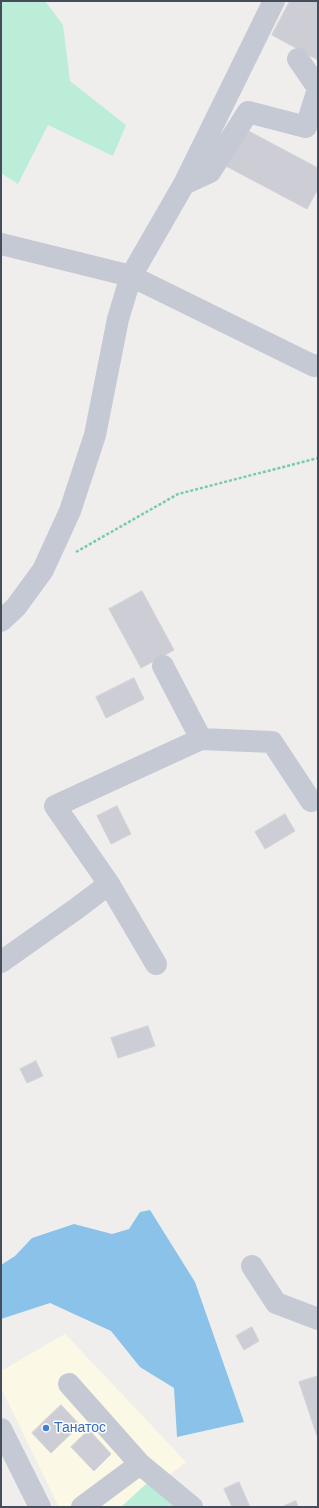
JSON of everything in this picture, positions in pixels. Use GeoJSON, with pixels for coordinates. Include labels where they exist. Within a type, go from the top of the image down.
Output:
{"type":"FeatureCollection","features":[{"type":"Feature","properties":{"kind":"street"},"geometry":{"type":"LineString","coordinates":[[1,620],[16,607],[43,570],[70,511],[95,436],[118,319],[131,276],[184,184],[274,1]]}},
{"type":"Feature","properties":{"kind":"street"},"geometry":{"type":"LineString","coordinates":[[184,184],[210,172],[248,112],[306,126],[318,89],[298,59]]}},
{"type":"Feature","properties":{"kind":"street"},"geometry":{"type":"LineString","coordinates":[[1,244],[131,276],[314,366],[318,365]]}},
{"type":"Feature","properties":{"kind":"street"},"geometry":{"type":"LineString","coordinates":[[162,666],[201,739]]}},
{"type":"Feature","properties":{"kind":"street"},"geometry":{"type":"LineString","coordinates":[[156,964],[109,884],[55,806],[201,739],[272,742],[311,800]]}},
{"type":"Feature","properties":{"kind":"street"},"geometry":{"type":"LineString","coordinates":[[1,962],[109,884]]}},
{"type":"Feature","properties":{"kind":"street"},"geometry":{"type":"LineString","coordinates":[[252,1266],[276,1303],[318,1319]]}},
{"type":"Feature","properties":{"kind":"street"},"geometry":{"type":"LineString","coordinates":[[68,1384],[140,1464],[192,1507]]}},
{"type":"Feature","properties":{"kind":"street"},"geometry":{"type":"LineString","coordinates":[[1,1429],[40,1507]]}},
{"type":"Feature","properties":{"kind":"street"},"geometry":{"type":"LineString","coordinates":[[82,1507],[140,1464]]}},
{"type":"Feature","properties":{"kind":"path"},"geometry":{"type":"LineString","coordinates":[[43,570],[178,494],[318,458]]}},
{"type":"Feature","properties":{"kind":"shaded area"},"geometry":{"type":"Polygon","coordinates":[[[65,1334],[186,1462],[128,1507],[59,1507],[1,1388],[1,1371],[65,1334]]]}},
{"type":"Feature","properties":{"kind":"green space"},"geometry":{"type":"Polygon","coordinates":[[[1,1],[45,1],[63,25],[70,81],[126,125],[113,156],[48,125],[18,184],[1,173],[1,1]]]}},
{"type":"Feature","properties":{"kind":"green space"},"geometry":{"type":"Polygon","coordinates":[[[147,1483],[178,1507],[121,1507],[147,1483]]]}},
{"type":"Feature","properties":{"kind":"water"},"geometry":{"type":"Polygon","coordinates":[[[150,1210],[195,1282],[244,1422],[177,1437],[174,1388],[140,1367],[111,1331],[50,1303],[1,1319],[1,1265],[15,1256],[32,1238],[74,1224],[112,1234],[129,1229],[140,1212],[150,1210]]]}},
{"type":"Feature","properties":{"kind":"building"},"geometry":{"type":"Polygon","coordinates":[[[290,1],[318,1],[318,60],[272,35],[290,1]]]}},
{"type":"Feature","properties":{"kind":"building"},"geometry":{"type":"Polygon","coordinates":[[[241,127],[318,168],[318,189],[307,209],[222,164],[241,127]]]}},
{"type":"Feature","properties":{"kind":"building"},"geometry":{"type":"Polygon","coordinates":[[[142,591],[174,650],[141,668],[109,609],[142,591]]]}},
{"type":"Feature","properties":{"kind":"building"},"geometry":{"type":"Polygon","coordinates":[[[134,678],[144,699],[106,718],[96,697],[134,678]]]}},
{"type":"Feature","properties":{"kind":"building"},"geometry":{"type":"Polygon","coordinates":[[[117,806],[131,834],[111,844],[97,816],[117,806]]]}},
{"type":"Feature","properties":{"kind":"building"},"geometry":{"type":"Polygon","coordinates":[[[285,814],[295,831],[265,849],[255,832],[285,814]]]}},
{"type":"Feature","properties":{"kind":"building"},"geometry":{"type":"Polygon","coordinates":[[[148,1026],[155,1046],[118,1058],[111,1038],[148,1026]]]}},
{"type":"Feature","properties":{"kind":"building"},"geometry":{"type":"Polygon","coordinates":[[[36,1061],[43,1076],[27,1083],[20,1069],[36,1061]]]}},
{"type":"Feature","properties":{"kind":"building"},"geometry":{"type":"Polygon","coordinates":[[[252,1327],[259,1341],[244,1350],[236,1336],[252,1327]]]}},
{"type":"Feature","properties":{"kind":"building"},"geometry":{"type":"Polygon","coordinates":[[[318,1376],[318,1439],[299,1382],[318,1376]]]}},
{"type":"Feature","properties":{"kind":"building"},"geometry":{"type":"Polygon","coordinates":[[[61,1405],[80,1425],[51,1453],[32,1433],[61,1405]]]}},
{"type":"Feature","properties":{"kind":"building"},"geometry":{"type":"Polygon","coordinates":[[[89,1430],[111,1454],[94,1471],[71,1447],[89,1430]]]}},
{"type":"Feature","properties":{"kind":"building"},"geometry":{"type":"Polygon","coordinates":[[[239,1482],[250,1507],[232,1507],[224,1489],[239,1482]]]}},
{"type":"Feature","properties":{"kind":"building"},"geometry":{"type":"Polygon","coordinates":[[[296,1501],[298,1507],[284,1506],[296,1501]]]}},
{"type":"Feature","properties":{"kind":"place","name":"Танатос"},"geometry":{"type":"Point","coordinates":[46,1428]}}]}
